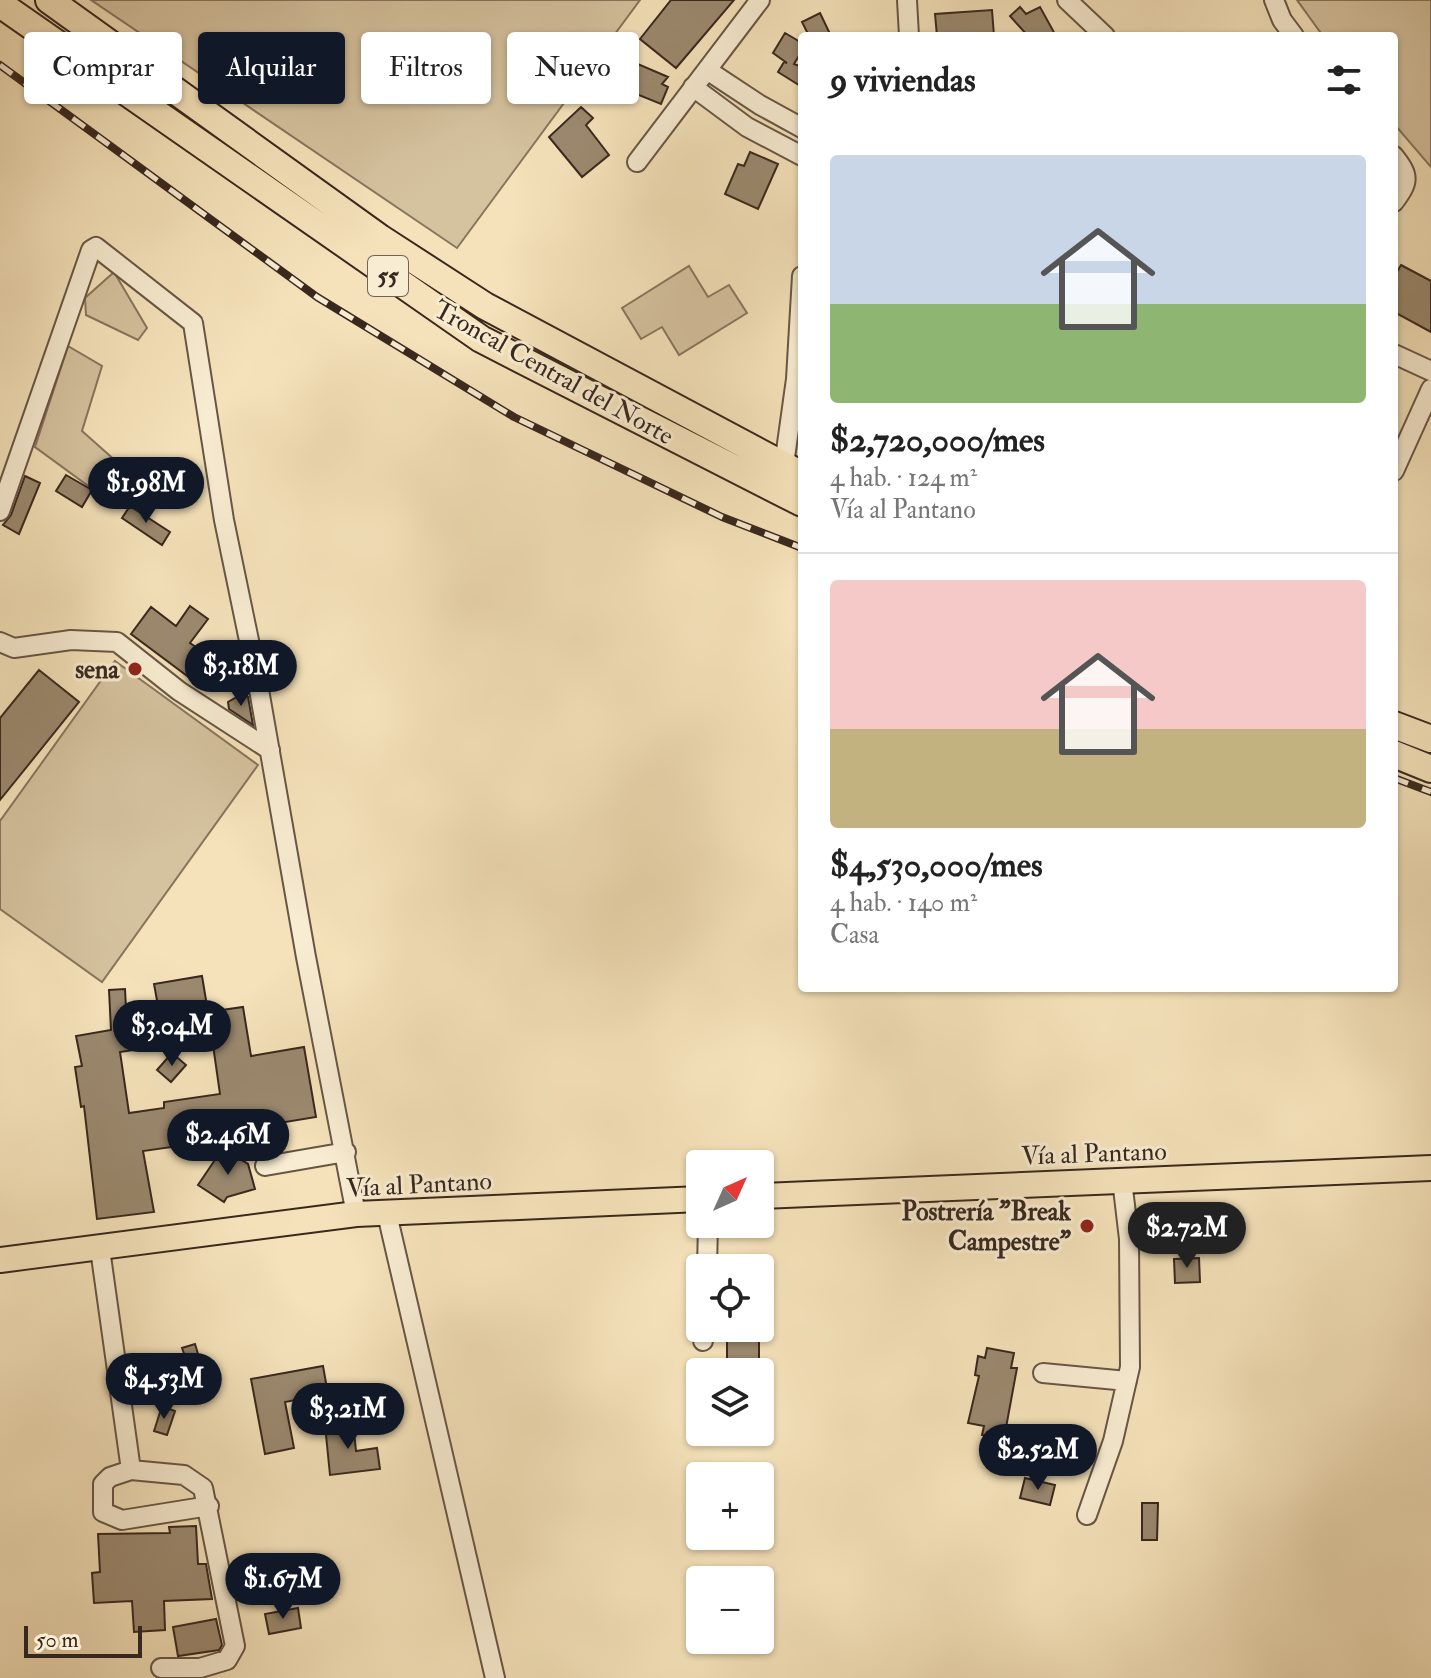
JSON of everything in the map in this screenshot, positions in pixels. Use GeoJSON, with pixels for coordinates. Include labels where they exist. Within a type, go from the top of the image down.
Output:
{"type":"FeatureCollection","features":[{"type":"Feature","properties":{"kind":"highway","name":"Troncal Central del Norte"},"geometry":{"type":"LineString","coordinates":[[49,0],[380,238],[485,306],[793,470]]}},
{"type":"Feature","properties":{"kind":"highway","name":"Troncal Central del Norte"},"geometry":{"type":"LineString","coordinates":[[0,4],[481,339],[798,501]]}},
{"type":"Feature","properties":{"kind":"highway"},"geometry":{"type":"LineString","coordinates":[[1398,727],[1431,739]]}},
{"type":"Feature","properties":{"kind":"highway"},"geometry":{"type":"LineString","coordinates":[[1398,756],[1431,769]]}},
{"type":"Feature","properties":{"kind":"main road","name":"Vía al Pantano"},"geometry":{"type":"LineString","coordinates":[[774,1195],[1431,1168]]}},
{"type":"Feature","properties":{"kind":"main road","name":"Vía al Pantano"},"geometry":{"type":"LineString","coordinates":[[0,1260],[356,1214],[686,1200]]}},
{"type":"Feature","properties":{"kind":"street"},"geometry":{"type":"LineString","coordinates":[[637,162],[760,0]]}},
{"type":"Feature","properties":{"kind":"street"},"geometry":{"type":"LineString","coordinates":[[907,0],[909,32]]}},
{"type":"Feature","properties":{"kind":"street"},"geometry":{"type":"LineString","coordinates":[[1067,0],[1101,32]]}},
{"type":"Feature","properties":{"kind":"street"},"geometry":{"type":"LineString","coordinates":[[1274,0],[1291,32]]}},
{"type":"Feature","properties":{"kind":"street"},"geometry":{"type":"LineString","coordinates":[[707,70],[798,126]]}},
{"type":"Feature","properties":{"kind":"street"},"geometry":{"type":"LineString","coordinates":[[693,87],[747,127],[798,154]]}},
{"type":"Feature","properties":{"kind":"street"},"geometry":{"type":"LineString","coordinates":[[1398,162],[1408,176],[1408,183],[1398,197]]}},
{"type":"Feature","properties":{"kind":"street"},"geometry":{"type":"LineString","coordinates":[[0,511],[91,250],[96,247],[193,323],[224,520],[356,1214]]}},
{"type":"Feature","properties":{"kind":"street"},"geometry":{"type":"LineString","coordinates":[[793,470],[798,349]]}},
{"type":"Feature","properties":{"kind":"street"},"geometry":{"type":"LineString","coordinates":[[1398,356],[1431,371]]}},
{"type":"Feature","properties":{"kind":"street"},"geometry":{"type":"LineString","coordinates":[[1398,462],[1431,389]]}},
{"type":"Feature","properties":{"kind":"street"},"geometry":{"type":"LineString","coordinates":[[0,642],[14,648],[71,640],[117,642],[179,691],[270,750]]}},
{"type":"Feature","properties":{"kind":"street"},"geometry":{"type":"LineString","coordinates":[[265,1166],[346,1152]]}},
{"type":"Feature","properties":{"kind":"street"},"geometry":{"type":"LineString","coordinates":[[1087,1515],[1113,1441],[1130,1367],[1129,1239],[1122,1180]]}},
{"type":"Feature","properties":{"kind":"street"},"geometry":{"type":"LineString","coordinates":[[387,1214],[495,1678]]}},
{"type":"Feature","properties":{"kind":"street"},"geometry":{"type":"LineString","coordinates":[[100,1249],[131,1470]]}},
{"type":"Feature","properties":{"kind":"street"},"geometry":{"type":"LineString","coordinates":[[1043,1373],[1127,1381]]}},
{"type":"Feature","properties":{"kind":"street"},"geometry":{"type":"LineString","coordinates":[[161,1668],[200,1668],[227,1660],[233,1655],[235,1646],[209,1506],[203,1488],[184,1475],[131,1470],[110,1477],[103,1484],[103,1512],[122,1520],[209,1506]]}},
{"type":"Feature","properties":{"kind":"shaded area"},"geometry":{"type":"Polygon","coordinates":[[[91,0],[640,0],[616,32],[507,32],[507,104],[563,104],[457,248],[244,104],[345,104],[345,32],[198,32],[198,73],[182,62],[182,32],[138,32],[91,0]]]}},
{"type":"Feature","properties":{"kind":"shaded area"},"geometry":{"type":"Polygon","coordinates":[[[1297,0],[1431,0],[1431,167],[1398,129],[1398,32],[1320,32],[1297,0]]]}},
{"type":"Feature","properties":{"kind":"shaded area"},"geometry":{"type":"Polygon","coordinates":[[[689,266],[708,297],[729,285],[747,313],[679,355],[662,327],[641,339],[622,308],[689,266]]]}},
{"type":"Feature","properties":{"kind":"shaded area"},"geometry":{"type":"Polygon","coordinates":[[[114,272],[147,328],[138,340],[86,315],[85,298],[114,272]]]}},
{"type":"Feature","properties":{"kind":"shaded area"},"geometry":{"type":"Polygon","coordinates":[[[68,346],[102,366],[82,431],[118,463],[98,493],[35,447],[68,346]]]}},
{"type":"Feature","properties":{"kind":"shaded area"},"geometry":{"type":"Polygon","coordinates":[[[115,661],[258,765],[102,982],[0,909],[0,821],[115,661]]]}},
{"type":"Feature","properties":{"kind":"building"},"geometry":{"type":"Polygon","coordinates":[[[671,0],[734,0],[676,68],[640,39],[671,0]]]}},
{"type":"Feature","properties":{"kind":"building"},"geometry":{"type":"Polygon","coordinates":[[[1020,7],[1026,14],[1040,7],[1054,32],[1024,32],[1010,16],[1020,7]]]}},
{"type":"Feature","properties":{"kind":"building"},"geometry":{"type":"Polygon","coordinates":[[[992,10],[994,32],[937,32],[935,14],[992,10]]]}},
{"type":"Feature","properties":{"kind":"building"},"geometry":{"type":"Polygon","coordinates":[[[820,13],[829,32],[807,32],[802,22],[820,13]]]}},
{"type":"Feature","properties":{"kind":"building"},"geometry":{"type":"Polygon","coordinates":[[[785,33],[798,41],[798,58],[794,64],[798,66],[798,84],[778,72],[784,62],[787,63],[773,53],[785,33]]]}},
{"type":"Feature","properties":{"kind":"building"},"geometry":{"type":"Polygon","coordinates":[[[639,64],[668,77],[662,84],[668,87],[661,104],[639,95],[639,64]]]}},
{"type":"Feature","properties":{"kind":"building"},"geometry":{"type":"Polygon","coordinates":[[[581,107],[593,118],[586,125],[609,155],[582,177],[549,137],[581,107]]]}},
{"type":"Feature","properties":{"kind":"building"},"geometry":{"type":"Polygon","coordinates":[[[750,152],[778,164],[758,209],[725,194],[738,164],[744,166],[750,152]]]}},
{"type":"Feature","properties":{"kind":"building"},"geometry":{"type":"Polygon","coordinates":[[[1401,265],[1431,281],[1431,332],[1398,314],[1398,270],[1401,265]]]}},
{"type":"Feature","properties":{"kind":"building"},"geometry":{"type":"Polygon","coordinates":[[[66,475],[92,490],[82,507],[56,491],[66,475]]]}},
{"type":"Feature","properties":{"kind":"building"},"geometry":{"type":"Polygon","coordinates":[[[25,476],[40,483],[19,534],[3,525],[11,515],[25,476]]]}},
{"type":"Feature","properties":{"kind":"building"},"geometry":{"type":"Polygon","coordinates":[[[130,506],[170,532],[162,545],[122,518],[130,506]]]}},
{"type":"Feature","properties":{"kind":"building"},"geometry":{"type":"Polygon","coordinates":[[[190,606],[208,619],[190,643],[215,660],[198,684],[131,634],[151,607],[176,626],[190,606]]]}},
{"type":"Feature","properties":{"kind":"building"},"geometry":{"type":"Polygon","coordinates":[[[39,670],[79,702],[0,800],[0,718],[39,670]]]}},
{"type":"Feature","properties":{"kind":"building"},"geometry":{"type":"Polygon","coordinates":[[[242,694],[248,697],[253,725],[229,709],[228,702],[242,694]]]}},
{"type":"Feature","properties":{"kind":"building"},"geometry":{"type":"Polygon","coordinates":[[[202,976],[208,1012],[243,1007],[251,1056],[304,1047],[316,1117],[261,1126],[263,1134],[143,1151],[154,1212],[97,1219],[84,1106],[81,1107],[75,1067],[82,1066],[76,1036],[111,1030],[109,990],[125,989],[127,1027],[161,1022],[154,984],[202,976]],[[212,1038],[120,1052],[129,1113],[164,1108],[164,1102],[220,1094],[212,1038]]]}},
{"type":"Feature","properties":{"kind":"building"},"geometry":{"type":"Polygon","coordinates":[[[172,1053],[186,1065],[171,1082],[157,1070],[172,1053]]]}},
{"type":"Feature","properties":{"kind":"building"},"geometry":{"type":"Polygon","coordinates":[[[223,1148],[248,1164],[255,1189],[227,1197],[224,1202],[198,1185],[223,1148]]]}},
{"type":"Feature","properties":{"kind":"building"},"geometry":{"type":"Polygon","coordinates":[[[1199,1258],[1200,1282],[1175,1283],[1174,1259],[1199,1258]]]}},
{"type":"Feature","properties":{"kind":"building"},"geometry":{"type":"Polygon","coordinates":[[[727,1342],[759,1342],[759,1358],[727,1358],[727,1342]]]}},
{"type":"Feature","properties":{"kind":"building"},"geometry":{"type":"Polygon","coordinates":[[[195,1344],[202,1367],[190,1371],[182,1348],[195,1344]]]}},
{"type":"Feature","properties":{"kind":"building"},"geometry":{"type":"Polygon","coordinates":[[[987,1348],[1014,1353],[1011,1368],[1017,1368],[1005,1433],[998,1432],[997,1437],[982,1435],[984,1426],[968,1423],[979,1376],[975,1375],[978,1356],[985,1358],[987,1348]]]}},
{"type":"Feature","properties":{"kind":"building"},"geometry":{"type":"Polygon","coordinates":[[[323,1366],[328,1394],[285,1402],[294,1448],[265,1454],[251,1379],[323,1366]]]}},
{"type":"Feature","properties":{"kind":"building"},"geometry":{"type":"Polygon","coordinates":[[[162,1406],[175,1411],[167,1435],[154,1431],[162,1406]]]}},
{"type":"Feature","properties":{"kind":"building"},"geometry":{"type":"Polygon","coordinates":[[[353,1422],[356,1451],[377,1448],[380,1469],[330,1475],[325,1425],[353,1422]]]}},
{"type":"Feature","properties":{"kind":"building"},"geometry":{"type":"Polygon","coordinates":[[[1025,1478],[1055,1485],[1050,1505],[1020,1498],[1025,1478]]]}},
{"type":"Feature","properties":{"kind":"building"},"geometry":{"type":"Polygon","coordinates":[[[1142,1503],[1158,1503],[1157,1540],[1142,1540],[1142,1503]]]}},
{"type":"Feature","properties":{"kind":"building"},"geometry":{"type":"Polygon","coordinates":[[[196,1526],[198,1564],[206,1564],[212,1599],[164,1601],[165,1630],[134,1632],[132,1601],[94,1603],[92,1573],[100,1572],[98,1534],[170,1533],[169,1527],[196,1526]]]}},
{"type":"Feature","properties":{"kind":"building"},"geometry":{"type":"Polygon","coordinates":[[[298,1608],[301,1628],[269,1634],[265,1614],[298,1608]]]}},
{"type":"Feature","properties":{"kind":"building"},"geometry":{"type":"Polygon","coordinates":[[[216,1619],[222,1645],[219,1650],[178,1656],[173,1627],[216,1619]]]}},
{"type":"Feature","properties":{"kind":"railway"},"geometry":{"type":"LineString","coordinates":[[0,65],[317,297],[514,417],[722,517],[798,546]]}},
{"type":"Feature","properties":{"kind":"railway"},"geometry":{"type":"LineString","coordinates":[[1398,780],[1431,792]]}},
{"type":"Feature","properties":{"kind":"place","name":"sena"},"geometry":{"type":"Point","coordinates":[135,669]}},
{"type":"Feature","properties":{"kind":"place","name":"Postrería \"Break Campestre\""},"geometry":{"type":"Point","coordinates":[1087,1226]}}]}
